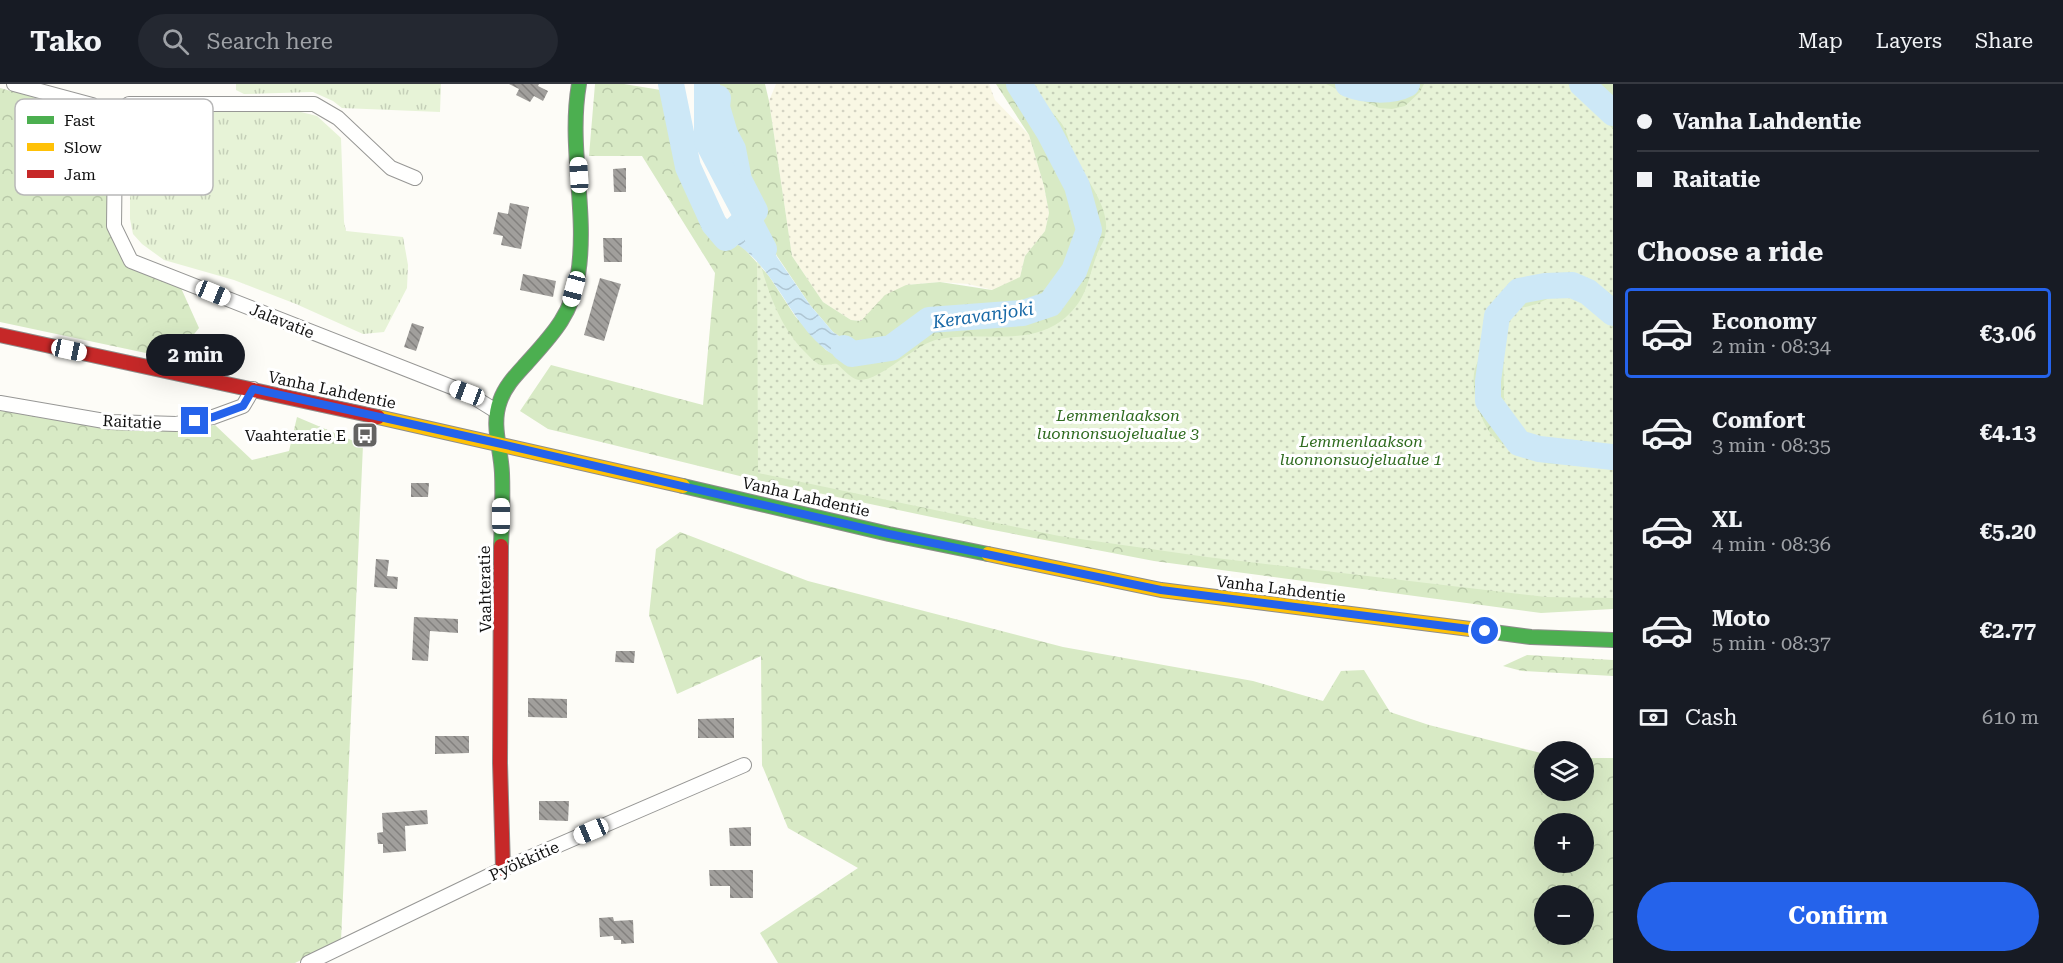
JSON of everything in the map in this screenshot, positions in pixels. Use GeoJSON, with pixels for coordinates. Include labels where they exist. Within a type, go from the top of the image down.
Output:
{"type":"FeatureCollection","features":[{"type":"Feature","properties":{"kind":"main road","name":"Vaahteratie"},"geometry":{"type":"LineString","coordinates":[[503,869],[500,763],[502,472],[494,425],[500,399],[510,382],[558,329],[571,303],[578,276],[582,230],[575,107],[579,84]]}},
{"type":"Feature","properties":{"kind":"main road","name":"Vanha Lahdentie"},"geometry":{"type":"LineString","coordinates":[[0,335],[497,443],[889,534],[1161,590],[1531,637],[1613,640]]}},
{"type":"Feature","properties":{"kind":"street"},"geometry":{"type":"LineString","coordinates":[[14,84],[70,99]]}},
{"type":"Feature","properties":{"kind":"street"},"geometry":{"type":"LineString","coordinates":[[213,104],[314,104],[338,118],[391,168],[415,178]]}},
{"type":"Feature","properties":{"kind":"street","name":"Jalavatie"},"geometry":{"type":"LineString","coordinates":[[114,195],[114,226],[131,261],[467,393],[496,411]]}},
{"type":"Feature","properties":{"kind":"street","name":"Raitatie"},"geometry":{"type":"LineString","coordinates":[[0,403],[110,422],[176,424],[213,417],[243,406],[253,389]]}},
{"type":"Feature","properties":{"kind":"street","name":"Pyökkitie"},"geometry":{"type":"LineString","coordinates":[[308,963],[503,869],[744,765]]}},
{"type":"Feature","properties":{"kind":"shaded area"},"geometry":{"type":"Polygon","coordinates":[[[776,84],[989,84],[995,100],[1029,135],[1044,186],[1049,213],[1045,231],[1025,256],[1020,277],[1006,288],[993,290],[968,284],[940,282],[906,285],[862,321],[851,320],[823,302],[792,256],[769,101],[776,84]]]}},
{"type":"Feature","properties":{"kind":"green space"},"geometry":{"type":"Polygon","coordinates":[[[236,84],[441,84],[440,112],[342,108],[313,92],[244,94],[236,90],[236,84]]]}},
{"type":"Feature","properties":{"kind":"green space"},"geometry":{"type":"Polygon","coordinates":[[[595,84],[624,84],[673,92],[688,167],[714,224],[726,238],[741,245],[769,276],[795,316],[826,350],[854,364],[851,344],[833,332],[810,305],[777,256],[739,180],[733,149],[725,134],[717,107],[719,84],[765,84],[792,256],[823,302],[851,320],[861,321],[885,295],[906,285],[940,282],[992,290],[1020,277],[1025,256],[1045,231],[1049,213],[1044,186],[1029,135],[996,84],[1613,84],[1613,609],[1541,613],[1154,561],[988,529],[752,479],[548,429],[520,411],[551,365],[703,405],[715,273],[642,156],[589,156],[595,84]]]}},
{"type":"Feature","properties":{"kind":"green space"},"geometry":{"type":"Polygon","coordinates":[[[1024,84],[1326,84],[1379,108],[1392,109],[1405,106],[1420,92],[1424,84],[1568,84],[1613,129],[1613,296],[1591,280],[1572,273],[1539,277],[1504,292],[1492,306],[1486,344],[1475,370],[1474,391],[1484,422],[1501,443],[1536,460],[1550,464],[1578,460],[1613,469],[1613,598],[1546,597],[1207,557],[1059,536],[758,473],[757,252],[775,305],[796,341],[817,363],[837,364],[850,376],[859,380],[877,375],[929,342],[939,339],[1005,337],[1052,327],[1066,317],[1078,303],[1086,289],[1104,239],[1105,216],[1097,195],[1075,157],[1062,124],[1024,84]]]}},
{"type":"Feature","properties":{"kind":"green space"},"geometry":{"type":"Polygon","coordinates":[[[0,88],[40,99],[15,99],[15,195],[108,195],[107,228],[125,265],[181,288],[199,328],[174,359],[0,322],[0,88]]]}},
{"type":"Feature","properties":{"kind":"green space"},"geometry":{"type":"Polygon","coordinates":[[[213,110],[301,112],[317,116],[341,138],[346,231],[403,237],[408,265],[407,288],[384,332],[363,334],[296,304],[234,280],[164,260],[142,244],[133,234],[130,219],[130,195],[213,195],[213,110]]]}},
{"type":"Feature","properties":{"kind":"green space"},"geometry":{"type":"Polygon","coordinates":[[[1558,293],[1572,296],[1580,301],[1613,328],[1613,446],[1548,441],[1529,435],[1511,424],[1505,411],[1503,331],[1505,323],[1514,310],[1539,303],[1558,293]]]}},
{"type":"Feature","properties":{"kind":"green space"},"geometry":{"type":"Polygon","coordinates":[[[0,408],[110,428],[179,430],[215,425],[252,460],[289,451],[297,417],[363,445],[341,941],[295,963],[0,963],[0,408]]]}},
{"type":"Feature","properties":{"kind":"green space"},"geometry":{"type":"Polygon","coordinates":[[[680,532],[808,581],[1063,647],[1253,681],[1323,701],[1341,671],[1364,670],[1390,712],[1429,725],[1534,751],[1534,801],[1594,801],[1594,758],[1613,758],[1613,963],[778,963],[760,933],[858,868],[788,828],[762,765],[761,656],[677,694],[649,615],[656,549],[680,532]]]}},
{"type":"Feature","properties":{"kind":"green space"},"geometry":{"type":"Polygon","coordinates":[[[1527,655],[1613,660],[1613,676],[1522,671],[1503,666],[1527,655]]]}},
{"type":"Feature","properties":{"kind":"water"},"geometry":{"type":"Polygon","coordinates":[[[755,211],[777,257],[810,305],[833,332],[851,344],[875,343],[881,357],[854,364],[828,351],[811,336],[756,260],[726,238],[755,211]]]}},
{"type":"Feature","properties":{"kind":"building"},"geometry":{"type":"Polygon","coordinates":[[[509,84],[539,84],[538,86],[548,91],[543,101],[534,96],[530,102],[516,95],[519,89],[509,84]]]}},
{"type":"Feature","properties":{"kind":"building"},"geometry":{"type":"Polygon","coordinates":[[[626,168],[626,192],[614,192],[613,169],[626,168]]]}},
{"type":"Feature","properties":{"kind":"building"},"geometry":{"type":"Polygon","coordinates":[[[510,203],[529,207],[521,249],[501,245],[503,236],[493,234],[498,212],[508,214],[510,203]]]}},
{"type":"Feature","properties":{"kind":"building"},"geometry":{"type":"Polygon","coordinates":[[[603,238],[622,238],[622,262],[604,262],[603,238]]]}},
{"type":"Feature","properties":{"kind":"building"},"geometry":{"type":"Polygon","coordinates":[[[523,274],[556,281],[553,297],[520,290],[523,274]]]}},
{"type":"Feature","properties":{"kind":"building"},"geometry":{"type":"Polygon","coordinates":[[[600,278],[621,284],[604,341],[584,335],[600,278]]]}},
{"type":"Feature","properties":{"kind":"building"},"geometry":{"type":"Polygon","coordinates":[[[412,323],[424,327],[416,351],[404,347],[412,323]]]}},
{"type":"Feature","properties":{"kind":"building"},"geometry":{"type":"Polygon","coordinates":[[[411,483],[429,483],[428,497],[411,497],[411,483]]]}},
{"type":"Feature","properties":{"kind":"building"},"geometry":{"type":"Polygon","coordinates":[[[376,559],[389,560],[387,576],[398,577],[397,589],[374,587],[376,559]]]}},
{"type":"Feature","properties":{"kind":"building"},"geometry":{"type":"Polygon","coordinates":[[[414,617],[458,619],[458,633],[430,631],[428,661],[412,660],[414,617]]]}},
{"type":"Feature","properties":{"kind":"building"},"geometry":{"type":"Polygon","coordinates":[[[616,651],[635,651],[634,663],[615,662],[616,651]]]}},
{"type":"Feature","properties":{"kind":"building"},"geometry":{"type":"Polygon","coordinates":[[[528,698],[567,699],[567,718],[528,717],[528,698]]]}},
{"type":"Feature","properties":{"kind":"building"},"geometry":{"type":"Polygon","coordinates":[[[734,718],[734,738],[698,738],[698,719],[734,718]]]}},
{"type":"Feature","properties":{"kind":"building"},"geometry":{"type":"Polygon","coordinates":[[[435,736],[469,736],[469,753],[435,754],[435,736]]]}},
{"type":"Feature","properties":{"kind":"building"},"geometry":{"type":"Polygon","coordinates":[[[539,801],[569,801],[568,821],[539,820],[539,801]]]}},
{"type":"Feature","properties":{"kind":"building"},"geometry":{"type":"Polygon","coordinates":[[[427,810],[428,824],[405,826],[406,851],[383,853],[383,844],[378,844],[377,833],[383,832],[382,813],[427,810]]]}},
{"type":"Feature","properties":{"kind":"building"},"geometry":{"type":"Polygon","coordinates":[[[751,827],[751,846],[730,846],[729,828],[751,827]]]}},
{"type":"Feature","properties":{"kind":"building"},"geometry":{"type":"Polygon","coordinates":[[[709,870],[753,870],[753,898],[730,898],[730,886],[710,886],[709,870]]]}},
{"type":"Feature","properties":{"kind":"building"},"geometry":{"type":"Polygon","coordinates":[[[613,917],[614,921],[633,920],[634,943],[621,944],[621,940],[614,940],[613,936],[600,937],[599,918],[613,917]]]}},
{"type":"Feature","properties":{"kind":"waterway"},"geometry":{"type":"LineString","coordinates":[[671,84],[688,167],[714,224],[726,238],[755,211],[739,180],[733,149],[725,134],[717,107],[718,98]]}},
{"type":"Feature","properties":{"kind":"waterway","name":"Keravanjoki"},"geometry":{"type":"LineString","coordinates":[[707,84],[707,141],[764,249]]}},
{"type":"Feature","properties":{"kind":"waterway","name":"Keravanjoki"},"geometry":{"type":"LineString","coordinates":[[844,348],[852,354],[891,348],[929,320],[1023,313],[1050,304],[1074,271],[1089,230],[1077,186],[1049,132],[1019,84]]}},
{"type":"Feature","properties":{"kind":"waterway","name":"Keravanjoki"},"geometry":{"type":"LineString","coordinates":[[1348,84],[1378,90],[1407,84]]}},
{"type":"Feature","properties":{"kind":"waterway","name":"Keravanjoki"},"geometry":{"type":"LineString","coordinates":[[1582,84],[1613,113]]}},
{"type":"Feature","properties":{"kind":"waterway","name":"Keravanjoki"},"geometry":{"type":"LineString","coordinates":[[1613,313],[1588,292],[1572,285],[1545,286],[1519,291],[1497,316],[1488,381],[1488,401],[1519,443],[1539,449],[1613,457]]}},
{"type":"Feature","properties":{"kind":"traffic: fast"},"geometry":{"type":"LineString","coordinates":[[501,546],[502,473],[496,428],[497,410],[511,381],[560,324],[571,302],[578,275],[581,227],[576,108],[579,84]]}},
{"type":"Feature","properties":{"kind":"traffic: fast"},"geometry":{"type":"LineString","coordinates":[[683,486],[889,534],[988,554]]}},
{"type":"Feature","properties":{"kind":"traffic: fast"},"geometry":{"type":"LineString","coordinates":[[1478,630],[1531,637],[1613,640]]}},
{"type":"Feature","properties":{"kind":"traffic: slow"},"geometry":{"type":"LineString","coordinates":[[378,417],[683,486]]}},
{"type":"Feature","properties":{"kind":"traffic: slow"},"geometry":{"type":"LineString","coordinates":[[988,554],[1161,590],[1478,630]]}},
{"type":"Feature","properties":{"kind":"traffic: jam"},"geometry":{"type":"LineString","coordinates":[[0,335],[378,417]]}},
{"type":"Feature","properties":{"kind":"traffic: jam"},"geometry":{"type":"LineString","coordinates":[[501,546],[500,763],[503,869]]}},
{"type":"Feature","properties":{"kind":"place","name":"Vaahteratie E"},"geometry":{"type":"Point","coordinates":[365,435]}},
{"type":"Feature","properties":{"kind":"route"},"geometry":{"type":"LineString","coordinates":[[195,421],[243,406],[253,389],[889,534],[1161,590],[1485,631]]}},
{"type":"Feature","properties":{"kind":"park label","name":"Lemmenlaakson luonnonsuojelualue 3"},"geometry":{"type":"Point","coordinates":[1118,424]}},
{"type":"Feature","properties":{"kind":"park label","name":"Lemmenlaakson luonnonsuojelualue 1"},"geometry":{"type":"Point","coordinates":[1361,450]}}]}
